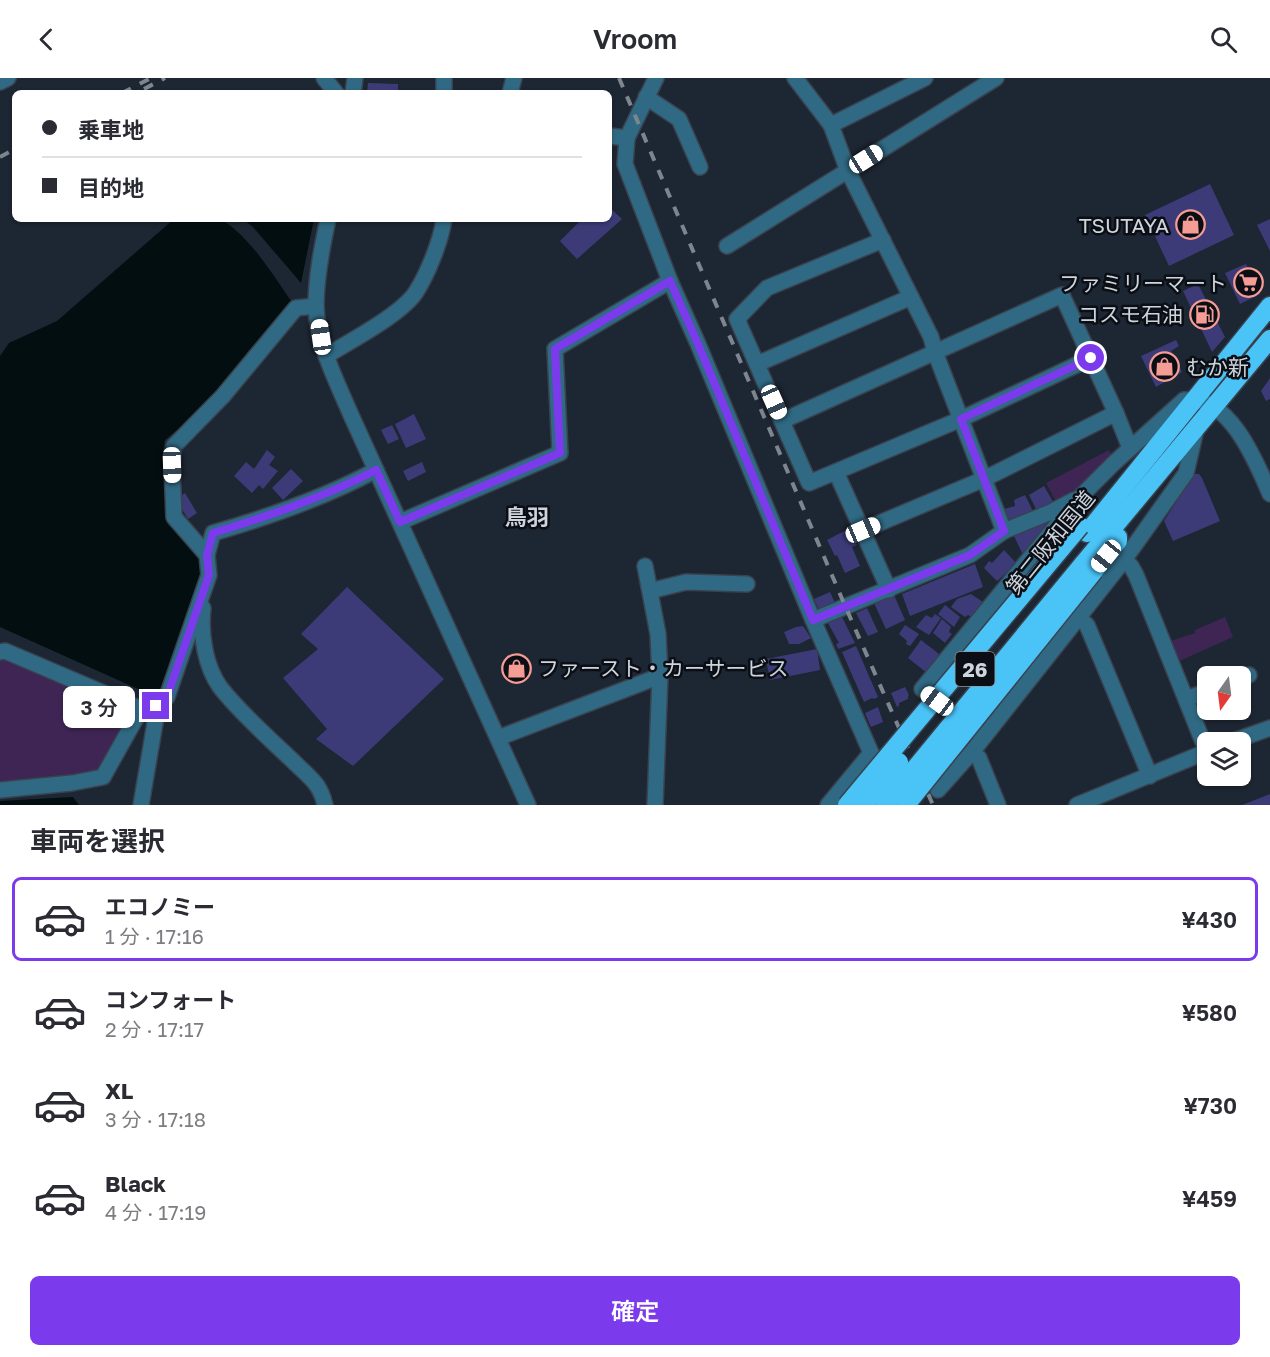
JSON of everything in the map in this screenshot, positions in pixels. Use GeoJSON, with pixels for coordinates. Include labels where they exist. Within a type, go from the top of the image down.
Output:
{"type":"FeatureCollection","features":[{"type":"Feature","properties":{"kind":"highway","name":"第二阪和国道"},"geometry":{"type":"LineString","coordinates":[[864,805],[1083,529],[1139,469],[1270,306]]}},
{"type":"Feature","properties":{"kind":"highway","name":"第二阪和国道"},"geometry":{"type":"LineString","coordinates":[[885,805],[1089,568],[1118,523],[1270,339]]}},
{"type":"Feature","properties":{"kind":"highway"},"geometry":{"type":"LineString","coordinates":[[847,805],[1083,529]]}},
{"type":"Feature","properties":{"kind":"highway"},"geometry":{"type":"LineString","coordinates":[[906,805],[1089,568]]}},
{"type":"Feature","properties":{"kind":"street"},"geometry":{"type":"LineString","coordinates":[[0,82],[8,78]]}},
{"type":"Feature","properties":{"kind":"street"},"geometry":{"type":"LineString","coordinates":[[324,78],[334,90]]}},
{"type":"Feature","properties":{"kind":"street"},"geometry":{"type":"LineString","coordinates":[[656,78],[627,138],[625,164],[670,281],[894,805]]}},
{"type":"Feature","properties":{"kind":"street"},"geometry":{"type":"LineString","coordinates":[[795,78],[831,125],[848,171],[931,337],[1004,531]]}},
{"type":"Feature","properties":{"kind":"street"},"geometry":{"type":"LineString","coordinates":[[831,125],[925,78]]}},
{"type":"Feature","properties":{"kind":"street"},"geometry":{"type":"LineString","coordinates":[[727,246],[996,78]]}},
{"type":"Feature","properties":{"kind":"street"},"geometry":{"type":"LineString","coordinates":[[646,98],[679,119],[697,146],[700,167]]}},
{"type":"Feature","properties":{"kind":"street"},"geometry":{"type":"LineString","coordinates":[[612,136],[627,138]]}},
{"type":"Feature","properties":{"kind":"street"},"geometry":{"type":"LineString","coordinates":[[327,222],[319,265],[316,306],[326,357],[528,805]]}},
{"type":"Feature","properties":{"kind":"street"},"geometry":{"type":"LineString","coordinates":[[326,357],[396,311],[415,293],[441,237],[444,222]]}},
{"type":"Feature","properties":{"kind":"street"},"geometry":{"type":"LineString","coordinates":[[883,240],[767,288],[737,319],[809,483],[961,419],[1091,358]]}},
{"type":"Feature","properties":{"kind":"street"},"geometry":{"type":"LineString","coordinates":[[400,522],[560,453],[555,349],[670,281]]}},
{"type":"Feature","properties":{"kind":"street"},"geometry":{"type":"LineString","coordinates":[[782,421],[1062,295],[1130,448]]}},
{"type":"Feature","properties":{"kind":"street"},"geometry":{"type":"LineString","coordinates":[[757,364],[911,297]]}},
{"type":"Feature","properties":{"kind":"street"},"geometry":{"type":"LineString","coordinates":[[207,555],[174,517],[172,465],[174,446],[223,396],[296,308],[316,306]]}},
{"type":"Feature","properties":{"kind":"street"},"geometry":{"type":"LineString","coordinates":[[984,736],[922,689],[1080,497],[1184,400],[1197,398],[1214,407],[1244,438],[1254,455],[1270,494]]}},
{"type":"Feature","properties":{"kind":"street"},"geometry":{"type":"LineString","coordinates":[[863,530],[984,480],[1116,413]]}},
{"type":"Feature","properties":{"kind":"street"},"geometry":{"type":"LineString","coordinates":[[938,790],[972,752],[1124,560],[1185,473],[1196,430]]}},
{"type":"Feature","properties":{"kind":"street"},"geometry":{"type":"LineString","coordinates":[[326,805],[322,790],[219,686],[204,651],[201,626],[209,575],[207,555],[213,533],[245,524],[355,481],[376,470]]}},
{"type":"Feature","properties":{"kind":"street"},"geometry":{"type":"LineString","coordinates":[[837,472],[888,590]]}},
{"type":"Feature","properties":{"kind":"street"},"geometry":{"type":"LineString","coordinates":[[813,620],[970,555],[1004,531],[1051,512],[1080,497]]}},
{"type":"Feature","properties":{"kind":"street"},"geometry":{"type":"LineString","coordinates":[[1124,560],[1136,575],[1199,732]]}},
{"type":"Feature","properties":{"kind":"street"},"geometry":{"type":"LineString","coordinates":[[645,566],[658,634],[660,676],[655,805]]}},
{"type":"Feature","properties":{"kind":"street"},"geometry":{"type":"LineString","coordinates":[[0,652],[5,651],[141,709],[156,706],[167,697],[209,575]]}},
{"type":"Feature","properties":{"kind":"street"},"geometry":{"type":"LineString","coordinates":[[650,591],[686,582],[747,584]]}},
{"type":"Feature","properties":{"kind":"street"},"geometry":{"type":"LineString","coordinates":[[1078,617],[1087,625],[1150,776]]}},
{"type":"Feature","properties":{"kind":"street"},"geometry":{"type":"LineString","coordinates":[[498,738],[660,676]]}},
{"type":"Feature","properties":{"kind":"street"},"geometry":{"type":"LineString","coordinates":[[1186,699],[1197,695]]}},
{"type":"Feature","properties":{"kind":"street"},"geometry":{"type":"LineString","coordinates":[[141,805],[156,706]]}},
{"type":"Feature","properties":{"kind":"street"},"geometry":{"type":"LineString","coordinates":[[0,790],[72,783],[103,777],[141,709]]}},
{"type":"Feature","properties":{"kind":"street"},"geometry":{"type":"LineString","coordinates":[[1251,735],[1270,728]]}},
{"type":"Feature","properties":{"kind":"street"},"geometry":{"type":"LineString","coordinates":[[972,752],[979,758],[998,805]]}},
{"type":"Feature","properties":{"kind":"street"},"geometry":{"type":"LineString","coordinates":[[828,805],[871,753]]}},
{"type":"Feature","properties":{"kind":"street"},"geometry":{"type":"LineString","coordinates":[[1077,805],[1103,800],[1150,776],[1197,756]]}},
{"type":"Feature","properties":{"kind":"shaded area"},"geometry":{"type":"Polygon","coordinates":[[[171,222],[224,222],[231,226],[259,256],[291,301],[279,323],[216,398],[165,440],[163,450],[168,516],[175,530],[202,561],[202,578],[164,690],[147,693],[0,627],[0,356],[9,343],[57,321],[171,222]]]}},
{"type":"Feature","properties":{"kind":"shaded area"},"geometry":{"type":"Polygon","coordinates":[[[247,222],[313,222],[301,283],[247,222]]]}},
{"type":"Feature","properties":{"kind":"shaded area"},"geometry":{"type":"Polygon","coordinates":[[[1109,450],[1114,460],[1059,507],[1046,483],[1109,450]]]}},
{"type":"Feature","properties":{"kind":"shaded area"},"geometry":{"type":"Polygon","coordinates":[[[1225,617],[1233,637],[1175,663],[1165,643],[1195,633],[1195,630],[1225,617]]]}},
{"type":"Feature","properties":{"kind":"shaded area"},"geometry":{"type":"Polygon","coordinates":[[[0,658],[25,664],[133,712],[103,768],[92,775],[0,785],[0,658]]]}},
{"type":"Feature","properties":{"kind":"shaded area"},"geometry":{"type":"Polygon","coordinates":[[[73,797],[79,805],[0,805],[0,801],[73,797]]]}},
{"type":"Feature","properties":{"kind":"building"},"geometry":{"type":"Polygon","coordinates":[[[368,83],[398,84],[398,90],[367,90],[368,83]]]}},
{"type":"Feature","properties":{"kind":"building","name":"TSUTAYA"},"geometry":{"type":"Polygon","coordinates":[[[1210,184],[1234,235],[1169,266],[1145,215],[1210,184]]]}},
{"type":"Feature","properties":{"kind":"building"},"geometry":{"type":"Polygon","coordinates":[[[612,210],[622,219],[577,259],[560,241],[579,222],[612,222],[612,210]]]}},
{"type":"Feature","properties":{"kind":"building"},"geometry":{"type":"Polygon","coordinates":[[[1270,219],[1270,251],[1257,225],[1270,219]]]}},
{"type":"Feature","properties":{"kind":"building"},"geometry":{"type":"Polygon","coordinates":[[[1246,264],[1260,294],[1240,304],[1225,273],[1246,264]]]}},
{"type":"Feature","properties":{"kind":"building","name":"コスモ石油"},"geometry":{"type":"Polygon","coordinates":[[[1198,284],[1225,337],[1212,352],[1183,291],[1198,284]]]}},
{"type":"Feature","properties":{"kind":"building"},"geometry":{"type":"Polygon","coordinates":[[[1176,340],[1179,346],[1171,351],[1182,372],[1156,387],[1141,356],[1176,340]]]}},
{"type":"Feature","properties":{"kind":"building"},"geometry":{"type":"Polygon","coordinates":[[[1270,378],[1270,399],[1266,401],[1261,391],[1270,378]]]}},
{"type":"Feature","properties":{"kind":"building"},"geometry":{"type":"Polygon","coordinates":[[[414,414],[426,439],[406,448],[395,424],[414,414]]]}},
{"type":"Feature","properties":{"kind":"building"},"geometry":{"type":"Polygon","coordinates":[[[392,425],[399,439],[388,444],[381,430],[392,425]]]}},
{"type":"Feature","properties":{"kind":"building"},"geometry":{"type":"Polygon","coordinates":[[[267,450],[275,457],[269,465],[278,471],[263,489],[259,485],[252,493],[234,476],[246,462],[254,469],[267,450]]]}},
{"type":"Feature","properties":{"kind":"building"},"geometry":{"type":"Polygon","coordinates":[[[422,462],[426,472],[408,481],[403,471],[422,462]]]}},
{"type":"Feature","properties":{"kind":"building"},"geometry":{"type":"Polygon","coordinates":[[[291,469],[303,481],[283,500],[272,488],[291,469]]]}},
{"type":"Feature","properties":{"kind":"building"},"geometry":{"type":"Polygon","coordinates":[[[1194,474],[1199,474],[1202,478],[1220,521],[1173,541],[1164,521],[1194,474]]]}},
{"type":"Feature","properties":{"kind":"building"},"geometry":{"type":"Polygon","coordinates":[[[1044,486],[1055,505],[1038,513],[1029,495],[1044,486]]]}},
{"type":"Feature","properties":{"kind":"building"},"geometry":{"type":"Polygon","coordinates":[[[185,493],[197,513],[188,519],[176,499],[185,493]]]}},
{"type":"Feature","properties":{"kind":"building"},"geometry":{"type":"Polygon","coordinates":[[[1025,495],[1034,513],[1009,524],[1004,509],[1015,506],[1014,500],[1025,495]]]}},
{"type":"Feature","properties":{"kind":"building"},"geometry":{"type":"Polygon","coordinates":[[[1050,517],[1053,520],[1023,555],[1013,534],[1050,517]]]}},
{"type":"Feature","properties":{"kind":"building"},"geometry":{"type":"Polygon","coordinates":[[[850,528],[857,545],[852,547],[860,566],[845,573],[827,540],[850,528]]]}},
{"type":"Feature","properties":{"kind":"building"},"geometry":{"type":"Polygon","coordinates":[[[1004,550],[1017,564],[997,581],[984,568],[989,561],[992,563],[1004,550]]]}},
{"type":"Feature","properties":{"kind":"building"},"geometry":{"type":"Polygon","coordinates":[[[975,564],[983,587],[910,616],[902,594],[975,564]]]}},
{"type":"Feature","properties":{"kind":"building"},"geometry":{"type":"Polygon","coordinates":[[[347,587],[444,679],[353,766],[316,739],[327,729],[283,678],[318,649],[301,634],[347,587]]]}},
{"type":"Feature","properties":{"kind":"building"},"geometry":{"type":"Polygon","coordinates":[[[830,592],[836,605],[820,612],[814,599],[830,592]]]}},
{"type":"Feature","properties":{"kind":"building"},"geometry":{"type":"Polygon","coordinates":[[[971,594],[983,602],[973,618],[968,615],[965,617],[951,607],[957,599],[971,594]]]}},
{"type":"Feature","properties":{"kind":"building"},"geometry":{"type":"Polygon","coordinates":[[[894,595],[905,620],[886,629],[874,603],[894,595]]]}},
{"type":"Feature","properties":{"kind":"building"},"geometry":{"type":"Polygon","coordinates":[[[945,605],[960,617],[954,627],[938,614],[945,605]]]}},
{"type":"Feature","properties":{"kind":"building"},"geometry":{"type":"Polygon","coordinates":[[[867,608],[878,632],[868,636],[856,613],[867,608]]]}},
{"type":"Feature","properties":{"kind":"building"},"geometry":{"type":"Polygon","coordinates":[[[935,614],[941,618],[929,635],[916,627],[926,615],[932,618],[935,614]]]}},
{"type":"Feature","properties":{"kind":"building"},"geometry":{"type":"Polygon","coordinates":[[[842,617],[855,643],[838,649],[836,644],[839,643],[828,623],[842,617]]]}},
{"type":"Feature","properties":{"kind":"building"},"geometry":{"type":"Polygon","coordinates":[[[942,619],[951,627],[949,632],[952,634],[945,643],[933,633],[942,619]]]}},
{"type":"Feature","properties":{"kind":"building"},"geometry":{"type":"Polygon","coordinates":[[[905,625],[919,634],[910,646],[899,634],[905,625]]]}},
{"type":"Feature","properties":{"kind":"building"},"geometry":{"type":"Polygon","coordinates":[[[803,626],[811,638],[799,644],[789,644],[784,632],[803,626]]]}},
{"type":"Feature","properties":{"kind":"building"},"geometry":{"type":"Polygon","coordinates":[[[921,640],[939,654],[927,673],[908,658],[921,640]]]}},
{"type":"Feature","properties":{"kind":"building"},"geometry":{"type":"Polygon","coordinates":[[[856,646],[878,697],[864,702],[842,652],[856,646]]]}},
{"type":"Feature","properties":{"kind":"building"},"geometry":{"type":"Polygon","coordinates":[[[817,649],[820,670],[770,680],[766,659],[817,649]]]}},
{"type":"Feature","properties":{"kind":"building"},"geometry":{"type":"Polygon","coordinates":[[[905,687],[909,695],[908,699],[899,703],[897,707],[891,693],[905,687]]]}},
{"type":"Feature","properties":{"kind":"building"},"geometry":{"type":"Polygon","coordinates":[[[878,707],[883,722],[871,727],[865,713],[878,707]]]}},
{"type":"Feature","properties":{"kind":"building"},"geometry":{"type":"Polygon","coordinates":[[[1270,794],[1270,805],[1242,805],[1270,794]]]}},
{"type":"Feature","properties":{"kind":"railway"},"geometry":{"type":"LineString","coordinates":[[128,90],[151,78]]}},
{"type":"Feature","properties":{"kind":"railway"},"geometry":{"type":"LineString","coordinates":[[144,89],[165,78]]}},
{"type":"Feature","properties":{"kind":"railway"},"geometry":{"type":"LineString","coordinates":[[619,78],[933,805]]}},
{"type":"Feature","properties":{"kind":"railway"},"geometry":{"type":"LineString","coordinates":[[0,157],[12,151]]}},
{"type":"Feature","properties":{"kind":"place","name":"TSUTAYA"},"geometry":{"type":"Point","coordinates":[1190,225]}},
{"type":"Feature","properties":{"kind":"place","name":"ファミリーマート"},"geometry":{"type":"Point","coordinates":[1248,283]}},
{"type":"Feature","properties":{"kind":"place","name":"コスモ石油"},"geometry":{"type":"Point","coordinates":[1204,314]}},
{"type":"Feature","properties":{"kind":"place","name":"むか新"},"geometry":{"type":"Point","coordinates":[1165,367]}},
{"type":"Feature","properties":{"kind":"place","name":"ファースト・カーサービス"},"geometry":{"type":"Point","coordinates":[517,668]}},
{"type":"Feature","properties":{"kind":"district","name":"鳥羽"},"geometry":{"type":"Point","coordinates":[527,516]}},
{"type":"Feature","properties":{"kind":"route"},"geometry":{"type":"LineString","coordinates":[[156,706],[167,697],[209,575],[207,555],[213,533],[245,524],[355,481],[376,470],[400,522],[560,453],[555,349],[670,281],[813,620],[970,555],[1004,531],[961,419],[1091,358]]}}]}
